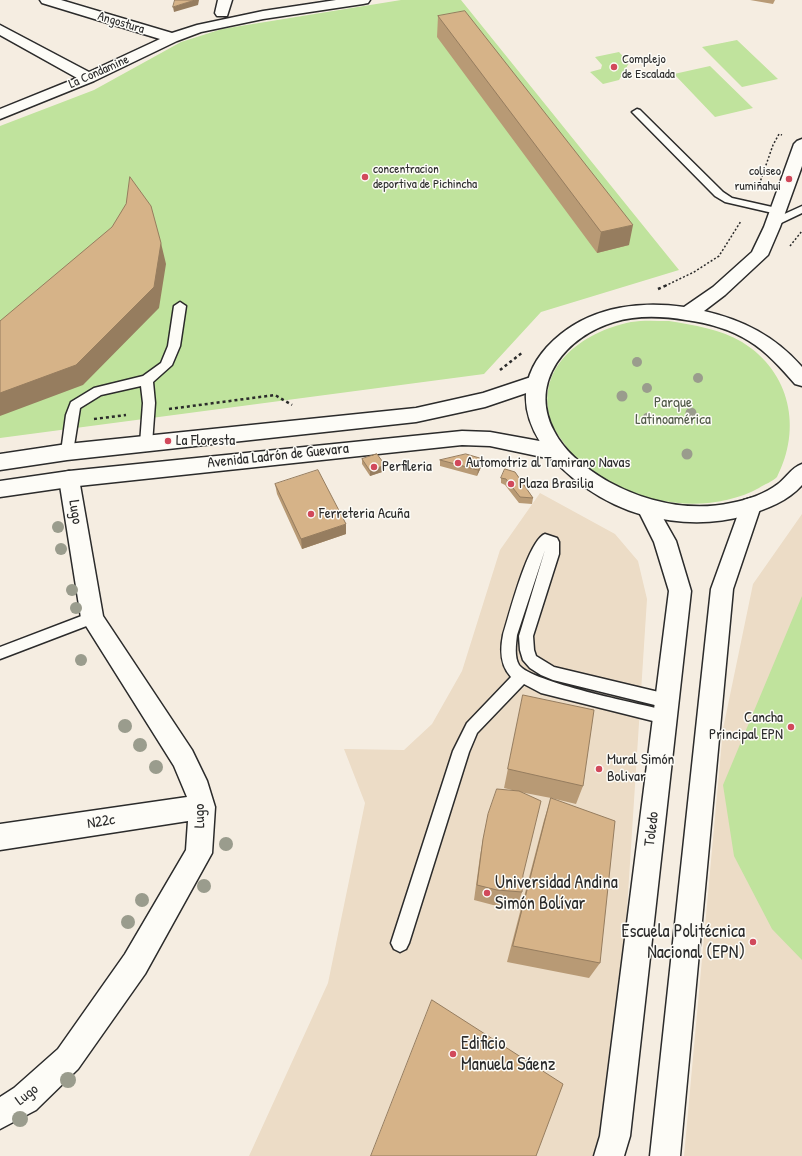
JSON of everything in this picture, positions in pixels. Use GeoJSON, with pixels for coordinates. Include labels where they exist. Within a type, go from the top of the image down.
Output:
{"type":"FeatureCollection","features":[{"type":"Feature","properties":{"kind":"street","name":"Angostura"},"geometry":{"type":"LineString","coordinates":[[47,0],[172,38]]}},
{"type":"Feature","properties":{"kind":"street","name":"La Condamine"},"geometry":{"type":"LineString","coordinates":[[198,29],[223,6],[256,4],[279,0]]}},
{"type":"Feature","properties":{"kind":"street","name":"La Condamine"},"geometry":{"type":"LineString","coordinates":[[0,114],[89,78],[172,38],[198,29],[263,15],[363,0]]}},
{"type":"Feature","properties":{"kind":"street"},"geometry":{"type":"LineString","coordinates":[[0,29],[89,78]]}},
{"type":"Feature","properties":{"kind":"street"},"geometry":{"type":"LineString","coordinates":[[689,313],[719,291],[759,255],[802,144]]}},
{"type":"Feature","properties":{"kind":"street"},"geometry":{"type":"LineString","coordinates":[[802,379],[787,360],[759,338],[726,322],[689,313],[648,310],[608,317],[575,331],[550,353],[537,382],[537,414],[544,433],[556,452],[580,475],[605,490],[647,508],[683,514],[719,513],[751,506],[784,490],[802,472]]}},
{"type":"Feature","properties":{"kind":"street","name":"Avenida Ladrón de Guevara"},"geometry":{"type":"LineString","coordinates":[[0,462],[67,452],[416,415],[485,400],[537,382]]}},
{"type":"Feature","properties":{"kind":"street","name":"Avenida Ladrón de Guevara"},"geometry":{"type":"LineString","coordinates":[[0,489],[69,479],[462,438],[490,439],[556,452]]}},
{"type":"Feature","properties":{"kind":"street","name":"Lugo"},"geometry":{"type":"LineString","coordinates":[[0,1114],[25,1099],[68,1059],[135,964],[199,853],[202,807],[198,789],[183,758],[92,618],[69,479]]}},
{"type":"Feature","properties":{"kind":"street"},"geometry":{"type":"LineString","coordinates":[[665,1156],[722,589],[751,506]]}},
{"type":"Feature","properties":{"kind":"street","name":"Toledo"},"geometry":{"type":"LineString","coordinates":[[609,1156],[616,1136],[680,591],[665,540],[647,508]]}},
{"type":"Feature","properties":{"kind":"street","name":"N22c"},"geometry":{"type":"LineString","coordinates":[[0,838],[202,807]]}},
{"type":"Feature","properties":{"kind":"lane"},"geometry":{"type":"LineString","coordinates":[[637,112],[719,194],[729,200],[751,205],[775,217],[802,209]]}},
{"type":"Feature","properties":{"kind":"lane"},"geometry":{"type":"LineString","coordinates":[[67,452],[75,405],[98,391],[147,380],[166,365],[174,346],[180,306]]}},
{"type":"Feature","properties":{"kind":"lane"},"geometry":{"type":"LineString","coordinates":[[146,444],[148,412],[147,380]]}},
{"type":"Feature","properties":{"kind":"lane"},"geometry":{"type":"LineString","coordinates":[[545,540],[552,542],[552,554],[526,636],[526,650],[535,665],[553,673],[666,709],[541,686],[522,676],[511,666],[508,641],[537,551],[545,540]]}},
{"type":"Feature","properties":{"kind":"lane"},"geometry":{"type":"LineString","coordinates":[[0,652],[92,618]]}},
{"type":"Feature","properties":{"kind":"lane"},"geometry":{"type":"LineString","coordinates":[[400,943],[461,751],[472,728],[522,676]]}},
{"type":"Feature","properties":{"kind":"path"},"geometry":{"type":"LineString","coordinates":[[652,292],[694,272],[719,256],[751,205],[773,145],[779,134]]}},
{"type":"Feature","properties":{"kind":"path"},"geometry":{"type":"LineString","coordinates":[[788,249],[802,231]]}},
{"type":"Feature","properties":{"kind":"path"},"geometry":{"type":"LineString","coordinates":[[497,373],[525,351]]}},
{"type":"Feature","properties":{"kind":"path"},"geometry":{"type":"LineString","coordinates":[[72,421],[275,395],[296,407]]}},
{"type":"Feature","properties":{"kind":"shaded area","name":"Universidad Andina Simón Bolívar"},"geometry":{"type":"Polygon","coordinates":[[[540,493],[615,534],[638,561],[647,599],[620,1018],[606,1121],[594,1156],[249,1156],[328,983],[365,803],[344,749],[404,750],[432,724],[462,671],[500,550],[540,493]]]}},
{"type":"Feature","properties":{"kind":"shaded area","name":"Escuela Politécnica Nacional (EPN)"},"geometry":{"type":"Polygon","coordinates":[[[802,514],[802,1156],[684,1156],[723,729],[753,584],[802,514]]]}},
{"type":"Feature","properties":{"kind":"green space"},"geometry":{"type":"Polygon","coordinates":[[[401,0],[461,0],[679,270],[541,312],[484,374],[0,438],[0,126],[94,90],[181,42],[222,29],[401,0]]]}},
{"type":"Feature","properties":{"kind":"green space"},"geometry":{"type":"Polygon","coordinates":[[[737,40],[778,79],[742,87],[702,47],[737,40]]]}},
{"type":"Feature","properties":{"kind":"green space","name":"Complejo de Escalada"},"geometry":{"type":"Polygon","coordinates":[[[619,52],[629,63],[619,80],[603,84],[590,72],[601,69],[602,65],[595,57],[619,52]]]}},
{"type":"Feature","properties":{"kind":"green space"},"geometry":{"type":"Polygon","coordinates":[[[710,66],[753,108],[715,117],[674,74],[710,66]]]}},
{"type":"Feature","properties":{"kind":"green space","name":"Parque Latinoamérica"},"geometry":{"type":"Polygon","coordinates":[[[636,321],[669,321],[707,328],[734,338],[759,354],[772,369],[781,385],[787,403],[790,421],[789,440],[785,459],[777,477],[773,480],[759,488],[735,498],[709,503],[681,503],[653,499],[626,491],[602,478],[580,462],[563,442],[552,424],[548,404],[549,386],[555,370],[566,356],[579,344],[595,334],[613,327],[636,321]]]}},
{"type":"Feature","properties":{"kind":"green space"},"geometry":{"type":"Polygon","coordinates":[[[802,596],[802,960],[772,929],[734,856],[723,785],[802,596]]]}},
{"type":"Feature","properties":{"kind":"building"},"geometry":{"type":"Polygon","coordinates":[[[175,0],[195,0],[173,7],[175,0]]]}},
{"type":"Feature","properties":{"kind":"building"},"geometry":{"type":"Polygon","coordinates":[[[465,11],[633,225],[601,232],[438,16],[465,11]]]}},
{"type":"Feature","properties":{"kind":"building"},"geometry":{"type":"Polygon","coordinates":[[[130,177],[151,206],[161,243],[154,287],[76,365],[0,393],[0,321],[112,227],[126,204],[130,177]]]}},
{"type":"Feature","properties":{"kind":"building"},"geometry":{"type":"Polygon","coordinates":[[[377,454],[385,465],[370,471],[362,459],[377,454]]]}},
{"type":"Feature","properties":{"kind":"building"},"geometry":{"type":"Polygon","coordinates":[[[466,454],[483,459],[478,470],[440,460],[466,454]]]}},
{"type":"Feature","properties":{"kind":"building"},"geometry":{"type":"Polygon","coordinates":[[[505,469],[515,472],[533,498],[520,497],[506,479],[501,478],[505,469]]]}},
{"type":"Feature","properties":{"kind":"building","name":"Ferreteria Acuña"},"geometry":{"type":"Polygon","coordinates":[[[318,470],[346,524],[301,539],[275,484],[318,470]]]}},
{"type":"Feature","properties":{"kind":"building"},"geometry":{"type":"Polygon","coordinates":[[[523,695],[594,710],[583,786],[508,769],[523,695]]]}},
{"type":"Feature","properties":{"kind":"building"},"geometry":{"type":"Polygon","coordinates":[[[497,789],[519,791],[541,801],[523,875],[522,892],[497,890],[477,885],[488,814],[497,789]]]}},
{"type":"Feature","properties":{"kind":"building"},"geometry":{"type":"Polygon","coordinates":[[[551,798],[615,821],[600,963],[513,946],[551,798]]]}},
{"type":"Feature","properties":{"kind":"building","name":"Edificio Manuela Sáenz"},"geometry":{"type":"Polygon","coordinates":[[[432,1000],[563,1084],[536,1156],[371,1156],[432,1000]]]}},
{"type":"Feature","properties":{"kind":"place","name":"Complejo de Escalada"},"geometry":{"type":"Point","coordinates":[614,67]}},
{"type":"Feature","properties":{"kind":"place","name":"concentracion deportiva de Pichincha"},"geometry":{"type":"Point","coordinates":[365,177]}},
{"type":"Feature","properties":{"kind":"place","name":"coliseo rumiñahui"},"geometry":{"type":"Point","coordinates":[789,179]}},
{"type":"Feature","properties":{"kind":"place","name":"La Floresta"},"geometry":{"type":"Point","coordinates":[168,441]}},
{"type":"Feature","properties":{"kind":"place","name":"Automotriz al Tamirano Navas"},"geometry":{"type":"Point","coordinates":[458,463]}},
{"type":"Feature","properties":{"kind":"place","name":"Perfileria"},"geometry":{"type":"Point","coordinates":[374,467]}},
{"type":"Feature","properties":{"kind":"place","name":"Plaza Brasilia"},"geometry":{"type":"Point","coordinates":[511,484]}},
{"type":"Feature","properties":{"kind":"place","name":"Ferreteria Acuña"},"geometry":{"type":"Point","coordinates":[311,514]}},
{"type":"Feature","properties":{"kind":"place","name":"Cancha Principal EPN"},"geometry":{"type":"Point","coordinates":[791,727]}},
{"type":"Feature","properties":{"kind":"place","name":"Mural Simón Bolivar"},"geometry":{"type":"Point","coordinates":[599,769]}},
{"type":"Feature","properties":{"kind":"place","name":"Universidad Andina Simón Bolívar"},"geometry":{"type":"Point","coordinates":[487,893]}},
{"type":"Feature","properties":{"kind":"place","name":"Escuela Politécnica Nacional (EPN)"},"geometry":{"type":"Point","coordinates":[753,942]}},
{"type":"Feature","properties":{"kind":"place","name":"Edificio Manuela Sáenz"},"geometry":{"type":"Point","coordinates":[453,1054]}}]}
